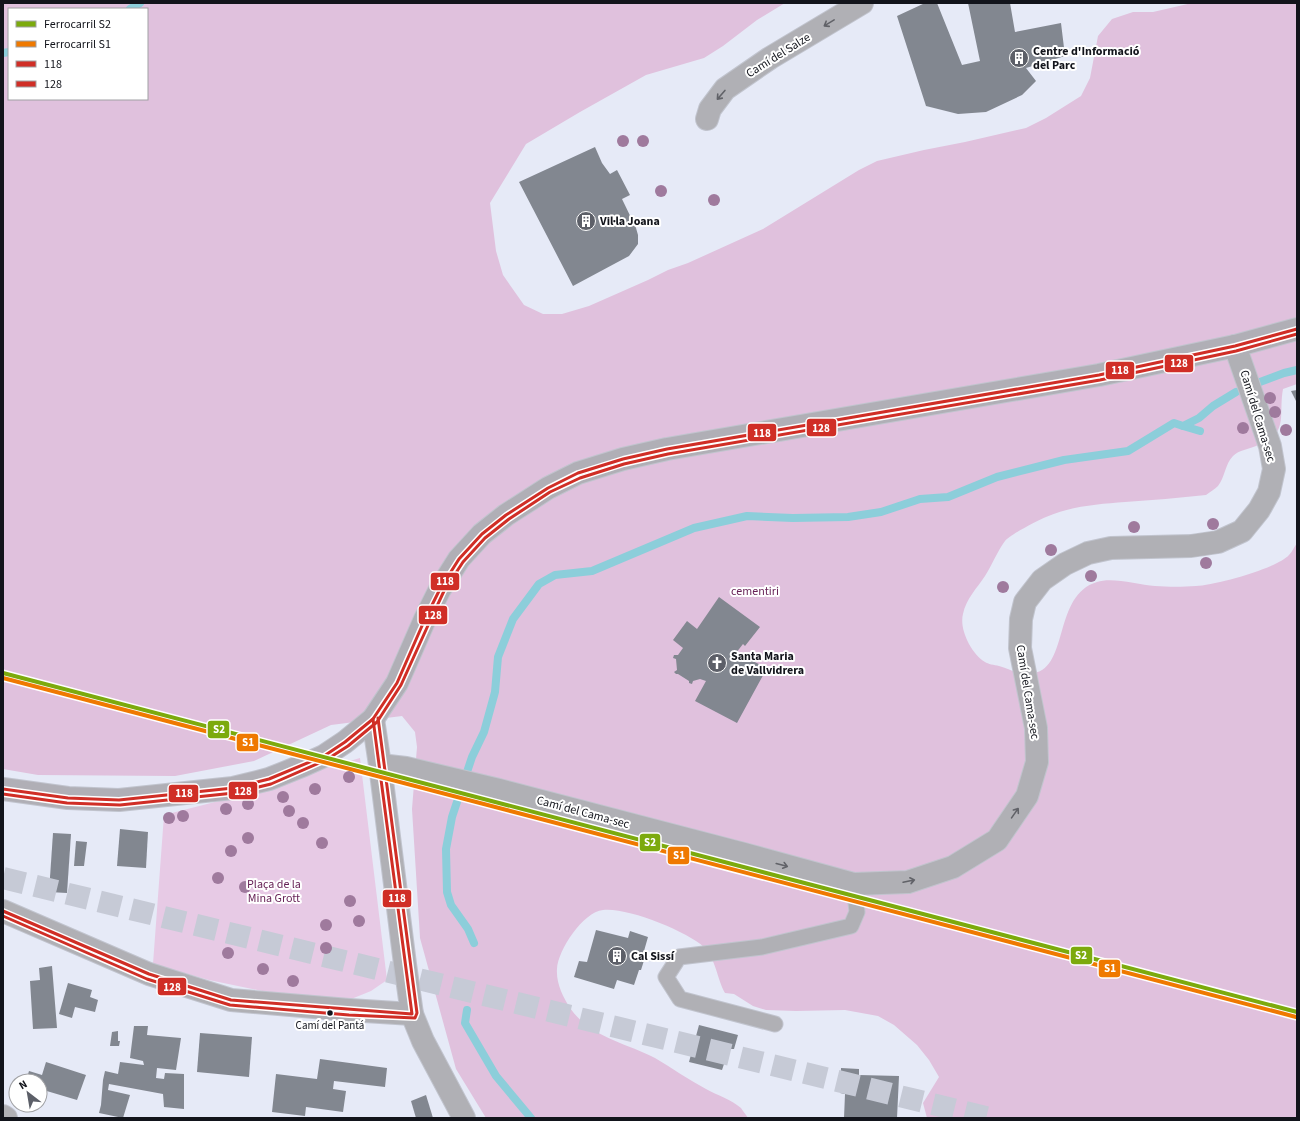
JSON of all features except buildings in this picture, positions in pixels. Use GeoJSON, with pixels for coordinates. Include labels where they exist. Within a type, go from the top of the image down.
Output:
{"type":"FeatureCollection","features":[{"type":"Feature","properties":{"kind":"main road"},"geometry":{"type":"LineString","coordinates":[[3,789],[68,798],[119,800],[233,788],[269,779],[324,756],[345,742],[373,719],[397,683],[440,589],[459,559],[482,534],[506,515],[548,488],[578,474],[623,459],[667,449],[1098,376],[1235,346],[1297,329]]}},
{"type":"Feature","properties":{"kind":"street","name":"Camí del Salze"},"geometry":{"type":"LineString","coordinates":[[707,119],[713,104],[725,90],[770,58],[862,3]]}},
{"type":"Feature","properties":{"kind":"street","name":"Camí del Cama-sec"},"geometry":{"type":"LineString","coordinates":[[380,764],[406,768],[499,790],[854,884],[908,882],[953,867],[997,840],[1027,796],[1037,762],[1036,728],[1020,648],[1021,619],[1025,602],[1042,580],[1065,564],[1088,553],[1111,548],[1192,546],[1218,542],[1242,531],[1259,510],[1269,492],[1274,468],[1270,446],[1235,346]]}},
{"type":"Feature","properties":{"kind":"street"},"geometry":{"type":"LineString","coordinates":[[373,719],[412,1014],[422,1041],[464,1118]]}},
{"type":"Feature","properties":{"kind":"street"},"geometry":{"type":"LineString","coordinates":[[3,910],[149,974],[232,1000],[412,1014]]}},
{"type":"Feature","properties":{"kind":"lane"},"geometry":{"type":"LineString","coordinates":[[775,1024],[680,999],[666,977],[679,957],[762,947],[851,926],[857,912],[854,884]]}},
{"type":"Feature","properties":{"kind":"green space","name":"cementiri"},"geometry":{"type":"Polygon","coordinates":[[[3,3],[785,3],[757,20],[723,46],[704,58],[646,75],[526,144],[490,203],[496,251],[503,275],[524,305],[543,314],[562,314],[589,306],[763,229],[859,170],[877,161],[1026,128],[1046,118],[1081,96],[1090,78],[1098,36],[1112,19],[1133,12],[1153,12],[1192,3],[1297,3],[1297,384],[1283,389],[1281,416],[1278,430],[1274,436],[1267,441],[1235,454],[1230,459],[1218,486],[1206,495],[1085,506],[1056,513],[1031,524],[1008,538],[1002,545],[985,576],[969,599],[964,609],[962,620],[967,640],[975,653],[985,662],[1020,673],[1031,674],[1045,668],[1058,645],[1067,615],[1074,601],[1083,589],[1097,582],[1110,580],[1176,587],[1217,583],[1272,566],[1289,555],[1297,543],[1297,1118],[927,1118],[923,1103],[939,1077],[929,1060],[917,1045],[894,1025],[878,1016],[845,1010],[766,1010],[753,1006],[734,994],[725,993],[711,957],[704,947],[695,941],[684,934],[656,921],[626,912],[603,910],[595,912],[580,925],[573,933],[558,961],[557,974],[559,985],[570,1008],[578,1018],[598,1033],[655,1058],[700,1085],[733,1102],[741,1108],[748,1118],[486,1118],[456,1069],[420,938],[412,809],[417,747],[415,732],[402,716],[331,725],[254,761],[175,776],[38,775],[3,769],[3,3]]]}},
{"type":"Feature","properties":{"kind":"green space","name":"Plaça de la Mina Grott"},"geometry":{"type":"Polygon","coordinates":[[[360,758],[387,980],[371,991],[334,1006],[209,980],[153,964],[164,815],[262,790],[316,771],[360,758]]]}},
{"type":"Feature","properties":{"kind":"waterway"},"geometry":{"type":"LineString","coordinates":[[132,8],[140,3]]}},
{"type":"Feature","properties":{"kind":"waterway"},"geometry":{"type":"LineString","coordinates":[[3,53],[8,52]]}},
{"type":"Feature","properties":{"kind":"waterway"},"geometry":{"type":"LineString","coordinates":[[1260,382],[1297,370]]}},
{"type":"Feature","properties":{"kind":"waterway"},"geometry":{"type":"LineString","coordinates":[[474,943],[468,929],[451,905],[447,892],[446,849],[452,817],[472,757],[484,732],[495,692],[498,657],[513,619],[539,584],[555,575],[592,571],[694,528],[747,516],[793,518],[848,517],[881,512],[920,499],[948,497],[997,477],[1064,460],[1128,451],[1174,423],[1183,426],[1199,418],[1213,406],[1236,392]]}},
{"type":"Feature","properties":{"kind":"waterway"},"geometry":{"type":"LineString","coordinates":[[1183,426],[1200,431]]}},
{"type":"Feature","properties":{"kind":"waterway"},"geometry":{"type":"LineString","coordinates":[[467,1010],[465,1023],[496,1076],[531,1118]]}},
{"type":"Feature","properties":{"kind":"tunnel"},"geometry":{"type":"LineString","coordinates":[[3,878],[990,1118]]}},
{"type":"Feature","properties":{"kind":"rail line","name":"S2"},"geometry":{"type":"LineString","coordinates":[[3,673],[1297,1012]]}},
{"type":"Feature","properties":{"kind":"rail line","name":"S1"},"geometry":{"type":"LineString","coordinates":[[3,678],[1296,1017]]}},
{"type":"Feature","properties":{"kind":"transit line","name":"118"},"geometry":{"type":"LineString","coordinates":[[3,789],[68,798],[119,800],[233,788],[269,779],[324,756],[345,742],[373,719],[397,683],[425,619],[440,589],[459,559],[482,534],[506,515],[548,488],[578,473],[623,459],[667,449],[1099,375],[1235,346],[1297,329]]}},
{"type":"Feature","properties":{"kind":"transit line","name":"128"},"geometry":{"type":"LineString","coordinates":[[3,794],[67,803],[120,805],[234,793],[271,784],[326,760],[348,746],[377,722],[401,685],[444,591],[463,562],[485,538],[509,519],[550,492],[580,478],[624,464],[668,454],[1100,380],[1236,351],[1297,334]]}},
{"type":"Feature","properties":{"kind":"transit line","name":"128"},"geometry":{"type":"LineString","coordinates":[[3,916],[147,979],[230,1005],[349,1015],[415,1018],[417,1013],[378,718]]}},
{"type":"Feature","properties":{"kind":"transit line","name":"118"},"geometry":{"type":"LineString","coordinates":[[3,911],[149,974],[231,1000],[412,1014],[373,719]]}},
{"type":"Feature","properties":{"kind":"place","name":"Centre d'Informació del Parc"},"geometry":{"type":"Point","coordinates":[1019,58]}},
{"type":"Feature","properties":{"kind":"place","name":"Vil·la Joana"},"geometry":{"type":"Point","coordinates":[586,221]}},
{"type":"Feature","properties":{"kind":"place","name":"Santa Maria de Vallvidrera"},"geometry":{"type":"Point","coordinates":[717,663]}},
{"type":"Feature","properties":{"kind":"place","name":"Cal Sissí"},"geometry":{"type":"Point","coordinates":[617,956]}},
{"type":"Feature","properties":{"kind":"place","name":"Camí del Pantá"},"geometry":{"type":"Point","coordinates":[330,1013]}}]}
